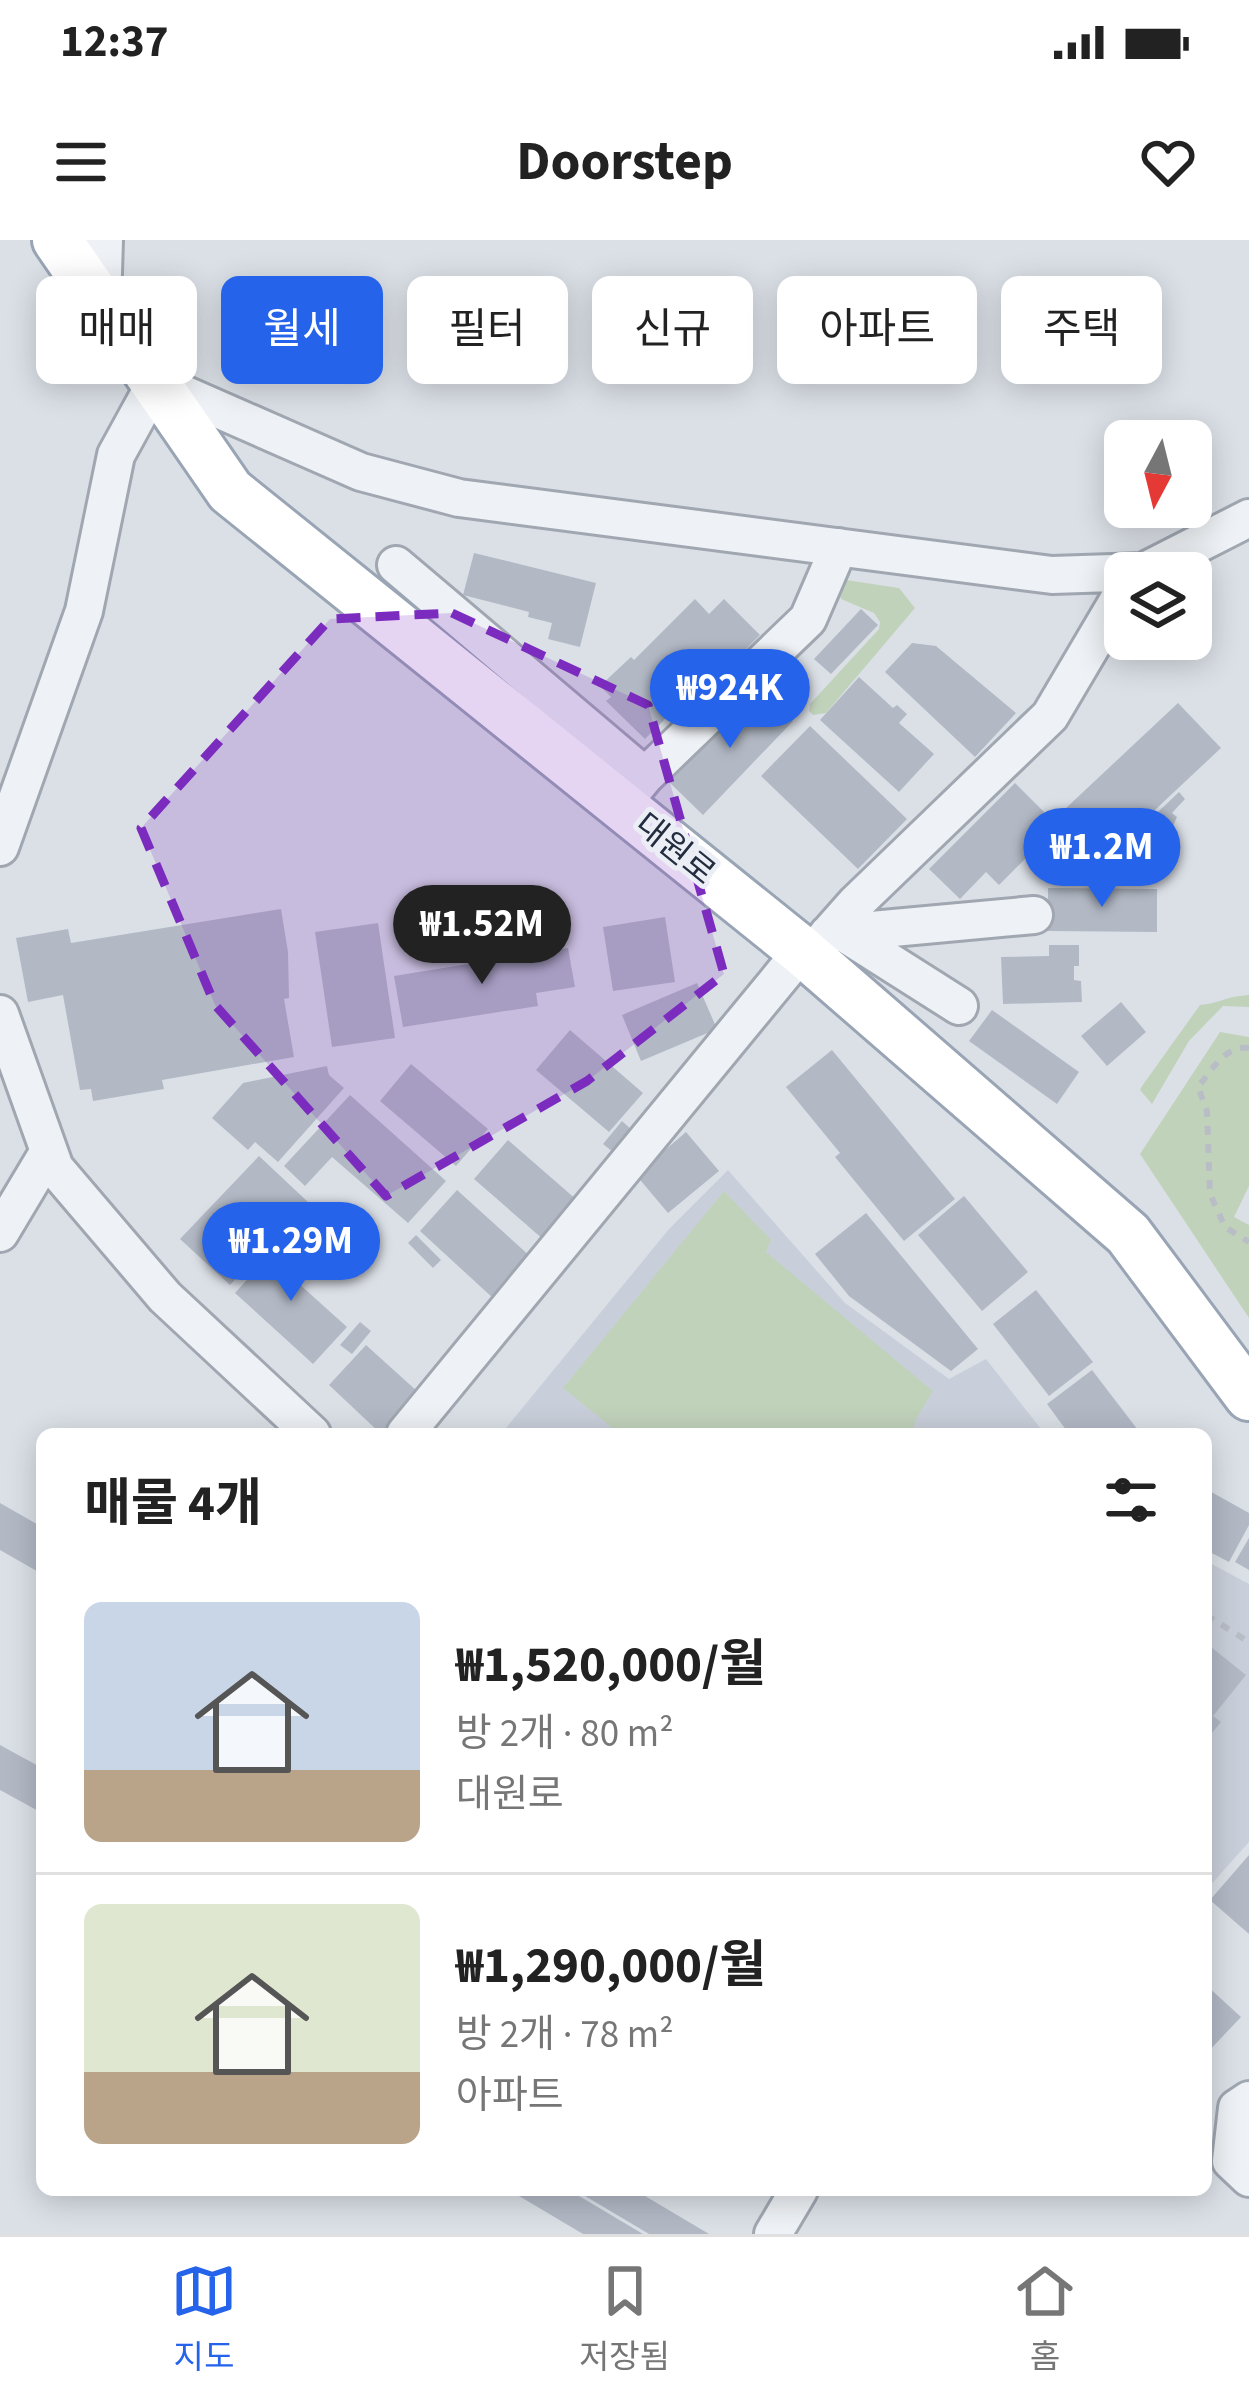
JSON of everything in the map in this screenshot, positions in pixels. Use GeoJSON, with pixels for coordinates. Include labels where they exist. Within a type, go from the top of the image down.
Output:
{"type":"FeatureCollection","features":[{"type":"Feature","properties":{"kind":"main road","name":"대원로"},"geometry":{"type":"LineString","coordinates":[[57,240],[82,276]]}},
{"type":"Feature","properties":{"kind":"main road","name":"대원로"},"geometry":{"type":"LineString","coordinates":[[157,384],[230,491],[633,791],[820,944],[1128,1234],[1249,1396]]}},
{"type":"Feature","properties":{"kind":"street"},"geometry":{"type":"LineString","coordinates":[[103,276],[104,240]]}},
{"type":"Feature","properties":{"kind":"street"},"geometry":{"type":"LineString","coordinates":[[0,847],[84,611],[116,455],[155,384]]}},
{"type":"Feature","properties":{"kind":"street"},"geometry":{"type":"LineString","coordinates":[[161,384],[361,472],[459,498],[1052,575],[1104,574]]}},
{"type":"Feature","properties":{"kind":"street"},"geometry":{"type":"LineString","coordinates":[[1182,552],[1249,518]]}},
{"type":"Feature","properties":{"kind":"street"},"geometry":{"type":"LineString","coordinates":[[396,565],[633,791],[808,619],[839,547]]}},
{"type":"Feature","properties":{"kind":"street"},"geometry":{"type":"LineString","coordinates":[[410,1428],[820,944],[1049,716],[1104,624]]}},
{"type":"Feature","properties":{"kind":"street"},"geometry":{"type":"LineString","coordinates":[[820,944],[1034,916]]}},
{"type":"Feature","properties":{"kind":"street"},"geometry":{"type":"LineString","coordinates":[[820,944],[959,1006]]}},
{"type":"Feature","properties":{"kind":"street"},"geometry":{"type":"LineString","coordinates":[[0,1014],[55,1168],[165,1297],[306,1428]]}},
{"type":"Feature","properties":{"kind":"street"},"geometry":{"type":"LineString","coordinates":[[0,1233],[49,1151]]}},
{"type":"Feature","properties":{"kind":"street"},"geometry":{"type":"LineString","coordinates":[[1249,2100],[1237,2108],[1231,2161],[1249,2179]]}},
{"type":"Feature","properties":{"kind":"street"},"geometry":{"type":"LineString","coordinates":[[773,2234],[795,2196]]}},
{"type":"Feature","properties":{"kind":"path"},"geometry":{"type":"LineString","coordinates":[[1249,1048],[1236,1047],[1226,1053],[1198,1087],[1207,1111],[1210,1194],[1225,1227],[1249,1243]]}},
{"type":"Feature","properties":{"kind":"path"},"geometry":{"type":"LineString","coordinates":[[1212,1619],[1249,1642]]}},
{"type":"Feature","properties":{"kind":"highlighted area"},"geometry":{"type":"Polygon","coordinates":[[[452,613],[648,705],[724,974],[587,1081],[386,1196],[215,1005],[141,828],[330,619],[452,613]]]}},
{"type":"Feature","properties":{"kind":"shaded area"},"geometry":{"type":"Polygon","coordinates":[[[728,1170],[845,1303],[949,1379],[986,1359],[1040,1428],[506,1428],[669,1229],[728,1170]]]}},
{"type":"Feature","properties":{"kind":"shaded area"},"geometry":{"type":"Polygon","coordinates":[[[1212,1564],[1249,1584],[1249,1842],[1212,1883],[1212,1564]]]}},
{"type":"Feature","properties":{"kind":"green space"},"geometry":{"type":"Polygon","coordinates":[[[846,580],[899,588],[915,608],[826,713],[813,715],[810,704],[879,629],[874,613],[841,599],[839,590],[846,580]]]}},
{"type":"Feature","properties":{"kind":"green space"},"geometry":{"type":"Polygon","coordinates":[[[1249,995],[1249,1007],[1223,1006],[1189,1041],[1152,1104],[1140,1090],[1200,1005],[1249,995]]]}},
{"type":"Feature","properties":{"kind":"green space"},"geometry":{"type":"Polygon","coordinates":[[[1220,1032],[1249,1037],[1249,1186],[1234,1217],[1249,1225],[1249,1318],[1140,1154],[1220,1032]]]}},
{"type":"Feature","properties":{"kind":"green space"},"geometry":{"type":"Polygon","coordinates":[[[724,1191],[771,1240],[766,1252],[933,1391],[914,1428],[613,1428],[563,1388],[724,1191]]]}},
{"type":"Feature","properties":{"kind":"building"},"geometry":{"type":"Polygon","coordinates":[[[474,553],[596,583],[580,647],[548,639],[552,623],[528,617],[529,612],[463,595],[474,553]]]}},
{"type":"Feature","properties":{"kind":"building"},"geometry":{"type":"Polygon","coordinates":[[[695,599],[709,614],[724,599],[760,635],[685,709],[680,704],[645,739],[606,701],[611,697],[600,686],[631,657],[634,660],[695,599]]]}},
{"type":"Feature","properties":{"kind":"building"},"geometry":{"type":"Polygon","coordinates":[[[861,609],[878,625],[831,674],[814,659],[861,609]]]}},
{"type":"Feature","properties":{"kind":"building"},"geometry":{"type":"Polygon","coordinates":[[[912,643],[936,646],[1016,713],[975,757],[885,672],[912,643]]]}},
{"type":"Feature","properties":{"kind":"building"},"geometry":{"type":"Polygon","coordinates":[[[859,677],[893,708],[897,705],[907,714],[899,723],[934,754],[899,792],[820,720],[859,677]]]}},
{"type":"Feature","properties":{"kind":"building"},"geometry":{"type":"Polygon","coordinates":[[[757,687],[793,721],[703,815],[668,781],[757,687]]]}},
{"type":"Feature","properties":{"kind":"building"},"geometry":{"type":"Polygon","coordinates":[[[1178,703],[1221,748],[1108,854],[1065,809],[1178,703]]]}},
{"type":"Feature","properties":{"kind":"building"},"geometry":{"type":"Polygon","coordinates":[[[810,726],[907,819],[858,869],[761,776],[810,726]]]}},
{"type":"Feature","properties":{"kind":"building"},"geometry":{"type":"Polygon","coordinates":[[[1015,783],[1058,826],[999,885],[986,872],[960,899],[929,869],[1015,783]]]}},
{"type":"Feature","properties":{"kind":"building"},"geometry":{"type":"Polygon","coordinates":[[[1179,792],[1185,799],[1172,813],[1177,817],[1165,843],[1155,836],[1151,839],[1141,828],[1179,792]]]}},
{"type":"Feature","properties":{"kind":"building"},"geometry":{"type":"Polygon","coordinates":[[[1048,888],[1157,889],[1157,932],[1048,931],[1048,888]]]}},
{"type":"Feature","properties":{"kind":"building"},"geometry":{"type":"Polygon","coordinates":[[[281,909],[288,952],[289,998],[284,999],[294,1057],[162,1080],[164,1089],[93,1101],[91,1089],[80,1090],[63,995],[28,1002],[16,938],[68,929],[71,943],[281,909]]]}},
{"type":"Feature","properties":{"kind":"building"},"geometry":{"type":"Polygon","coordinates":[[[665,917],[675,982],[613,991],[603,927],[665,917]]]}},
{"type":"Feature","properties":{"kind":"building"},"geometry":{"type":"Polygon","coordinates":[[[378,923],[395,1038],[332,1047],[315,932],[378,923]]]}},
{"type":"Feature","properties":{"kind":"building"},"geometry":{"type":"Polygon","coordinates":[[[1049,945],[1079,945],[1074,980],[1081,981],[1082,1002],[1003,1004],[1001,957],[1049,956],[1049,945]]]}},
{"type":"Feature","properties":{"kind":"building"},"geometry":{"type":"Polygon","coordinates":[[[568,948],[575,987],[536,993],[538,1006],[403,1027],[394,976],[568,948]]]}},
{"type":"Feature","properties":{"kind":"building"},"geometry":{"type":"Polygon","coordinates":[[[697,983],[717,1029],[641,1061],[622,1015],[697,983]]]}},
{"type":"Feature","properties":{"kind":"building"},"geometry":{"type":"Polygon","coordinates":[[[1121,1002],[1146,1032],[1107,1066],[1081,1036],[1121,1002]]]}},
{"type":"Feature","properties":{"kind":"building"},"geometry":{"type":"Polygon","coordinates":[[[992,1010],[1079,1072],[1057,1104],[969,1041],[992,1010]]]}},
{"type":"Feature","properties":{"kind":"building"},"geometry":{"type":"Polygon","coordinates":[[[570,1030],[643,1093],[609,1132],[536,1070],[570,1030]]]}},
{"type":"Feature","properties":{"kind":"building"},"geometry":{"type":"Polygon","coordinates":[[[832,1050],[955,1199],[904,1241],[835,1157],[840,1153],[786,1087],[832,1050]]]}},
{"type":"Feature","properties":{"kind":"building"},"geometry":{"type":"Polygon","coordinates":[[[411,1064],[488,1129],[456,1166],[380,1101],[411,1064]]]}},
{"type":"Feature","properties":{"kind":"building"},"geometry":{"type":"Polygon","coordinates":[[[327,1066],[329,1075],[344,1088],[278,1162],[255,1142],[248,1150],[212,1118],[243,1083],[327,1066]]]}},
{"type":"Feature","properties":{"kind":"building"},"geometry":{"type":"Polygon","coordinates":[[[350,1095],[446,1181],[408,1223],[332,1157],[305,1186],[284,1166],[350,1095]]]}},
{"type":"Feature","properties":{"kind":"building"},"geometry":{"type":"Polygon","coordinates":[[[622,1121],[633,1131],[614,1153],[603,1144],[622,1121]]]}},
{"type":"Feature","properties":{"kind":"building"},"geometry":{"type":"Polygon","coordinates":[[[686,1132],[719,1171],[668,1213],[636,1175],[686,1132]]]}},
{"type":"Feature","properties":{"kind":"building"},"geometry":{"type":"Polygon","coordinates":[[[508,1140],[578,1201],[544,1240],[474,1179],[508,1140]]]}},
{"type":"Feature","properties":{"kind":"building"},"geometry":{"type":"Polygon","coordinates":[[[259,1156],[308,1202],[230,1285],[180,1239],[259,1156]]]}},
{"type":"Feature","properties":{"kind":"building"},"geometry":{"type":"Polygon","coordinates":[[[457,1190],[532,1258],[494,1299],[420,1231],[457,1190]]]}},
{"type":"Feature","properties":{"kind":"building"},"geometry":{"type":"Polygon","coordinates":[[[964,1196],[1028,1272],[982,1311],[918,1235],[964,1196]]]}},
{"type":"Feature","properties":{"kind":"building"},"geometry":{"type":"Polygon","coordinates":[[[866,1213],[978,1349],[951,1371],[849,1296],[815,1254],[866,1213]]]}},
{"type":"Feature","properties":{"kind":"building"},"geometry":{"type":"Polygon","coordinates":[[[298,1224],[312,1236],[301,1250],[286,1237],[298,1224]]]}},
{"type":"Feature","properties":{"kind":"building"},"geometry":{"type":"Polygon","coordinates":[[[416,1235],[441,1260],[433,1268],[408,1243],[416,1235]]]}},
{"type":"Feature","properties":{"kind":"building"},"geometry":{"type":"Polygon","coordinates":[[[281,1242],[310,1267],[297,1282],[347,1327],[313,1364],[235,1293],[281,1242]]]}},
{"type":"Feature","properties":{"kind":"building"},"geometry":{"type":"Polygon","coordinates":[[[1036,1290],[1093,1362],[1049,1396],[993,1324],[1036,1290]]]}},
{"type":"Feature","properties":{"kind":"building"},"geometry":{"type":"Polygon","coordinates":[[[360,1322],[371,1331],[352,1354],[340,1345],[360,1322]]]}},
{"type":"Feature","properties":{"kind":"building"},"geometry":{"type":"Polygon","coordinates":[[[366,1345],[418,1392],[385,1428],[375,1428],[329,1385],[366,1345]]]}},
{"type":"Feature","properties":{"kind":"building"},"geometry":{"type":"Polygon","coordinates":[[[1092,1370],[1136,1428],[1065,1428],[1047,1404],[1092,1370]]]}},
{"type":"Feature","properties":{"kind":"building"},"geometry":{"type":"Polygon","coordinates":[[[1212,1492],[1249,1513],[1249,1525],[1229,1562],[1212,1553],[1212,1492]]]}},
{"type":"Feature","properties":{"kind":"building"},"geometry":{"type":"Polygon","coordinates":[[[0,1503],[36,1524],[36,1571],[0,1550],[0,1503]]]}},
{"type":"Feature","properties":{"kind":"building"},"geometry":{"type":"Polygon","coordinates":[[[1249,1538],[1249,1570],[1235,1562],[1249,1538]]]}},
{"type":"Feature","properties":{"kind":"building"},"geometry":{"type":"Polygon","coordinates":[[[1212,1648],[1246,1675],[1213,1716],[1221,1722],[1212,1733],[1212,1648]]]}},
{"type":"Feature","properties":{"kind":"building"},"geometry":{"type":"Polygon","coordinates":[[[0,1745],[36,1765],[36,1810],[0,1790],[0,1745]]]}},
{"type":"Feature","properties":{"kind":"building"},"geometry":{"type":"Polygon","coordinates":[[[1249,1855],[1249,1934],[1212,1898],[1249,1855]]]}},
{"type":"Feature","properties":{"kind":"building"},"geometry":{"type":"Polygon","coordinates":[[[1212,1990],[1241,2017],[1212,2048],[1212,1990]]]}},
{"type":"Feature","properties":{"kind":"building"},"geometry":{"type":"Polygon","coordinates":[[[519,2196],[579,2196],[643,2234],[583,2234],[519,2196]]]}},
{"type":"Feature","properties":{"kind":"building"},"geometry":{"type":"Polygon","coordinates":[[[585,2196],[645,2196],[709,2234],[649,2234],[585,2196]]]}}]}
